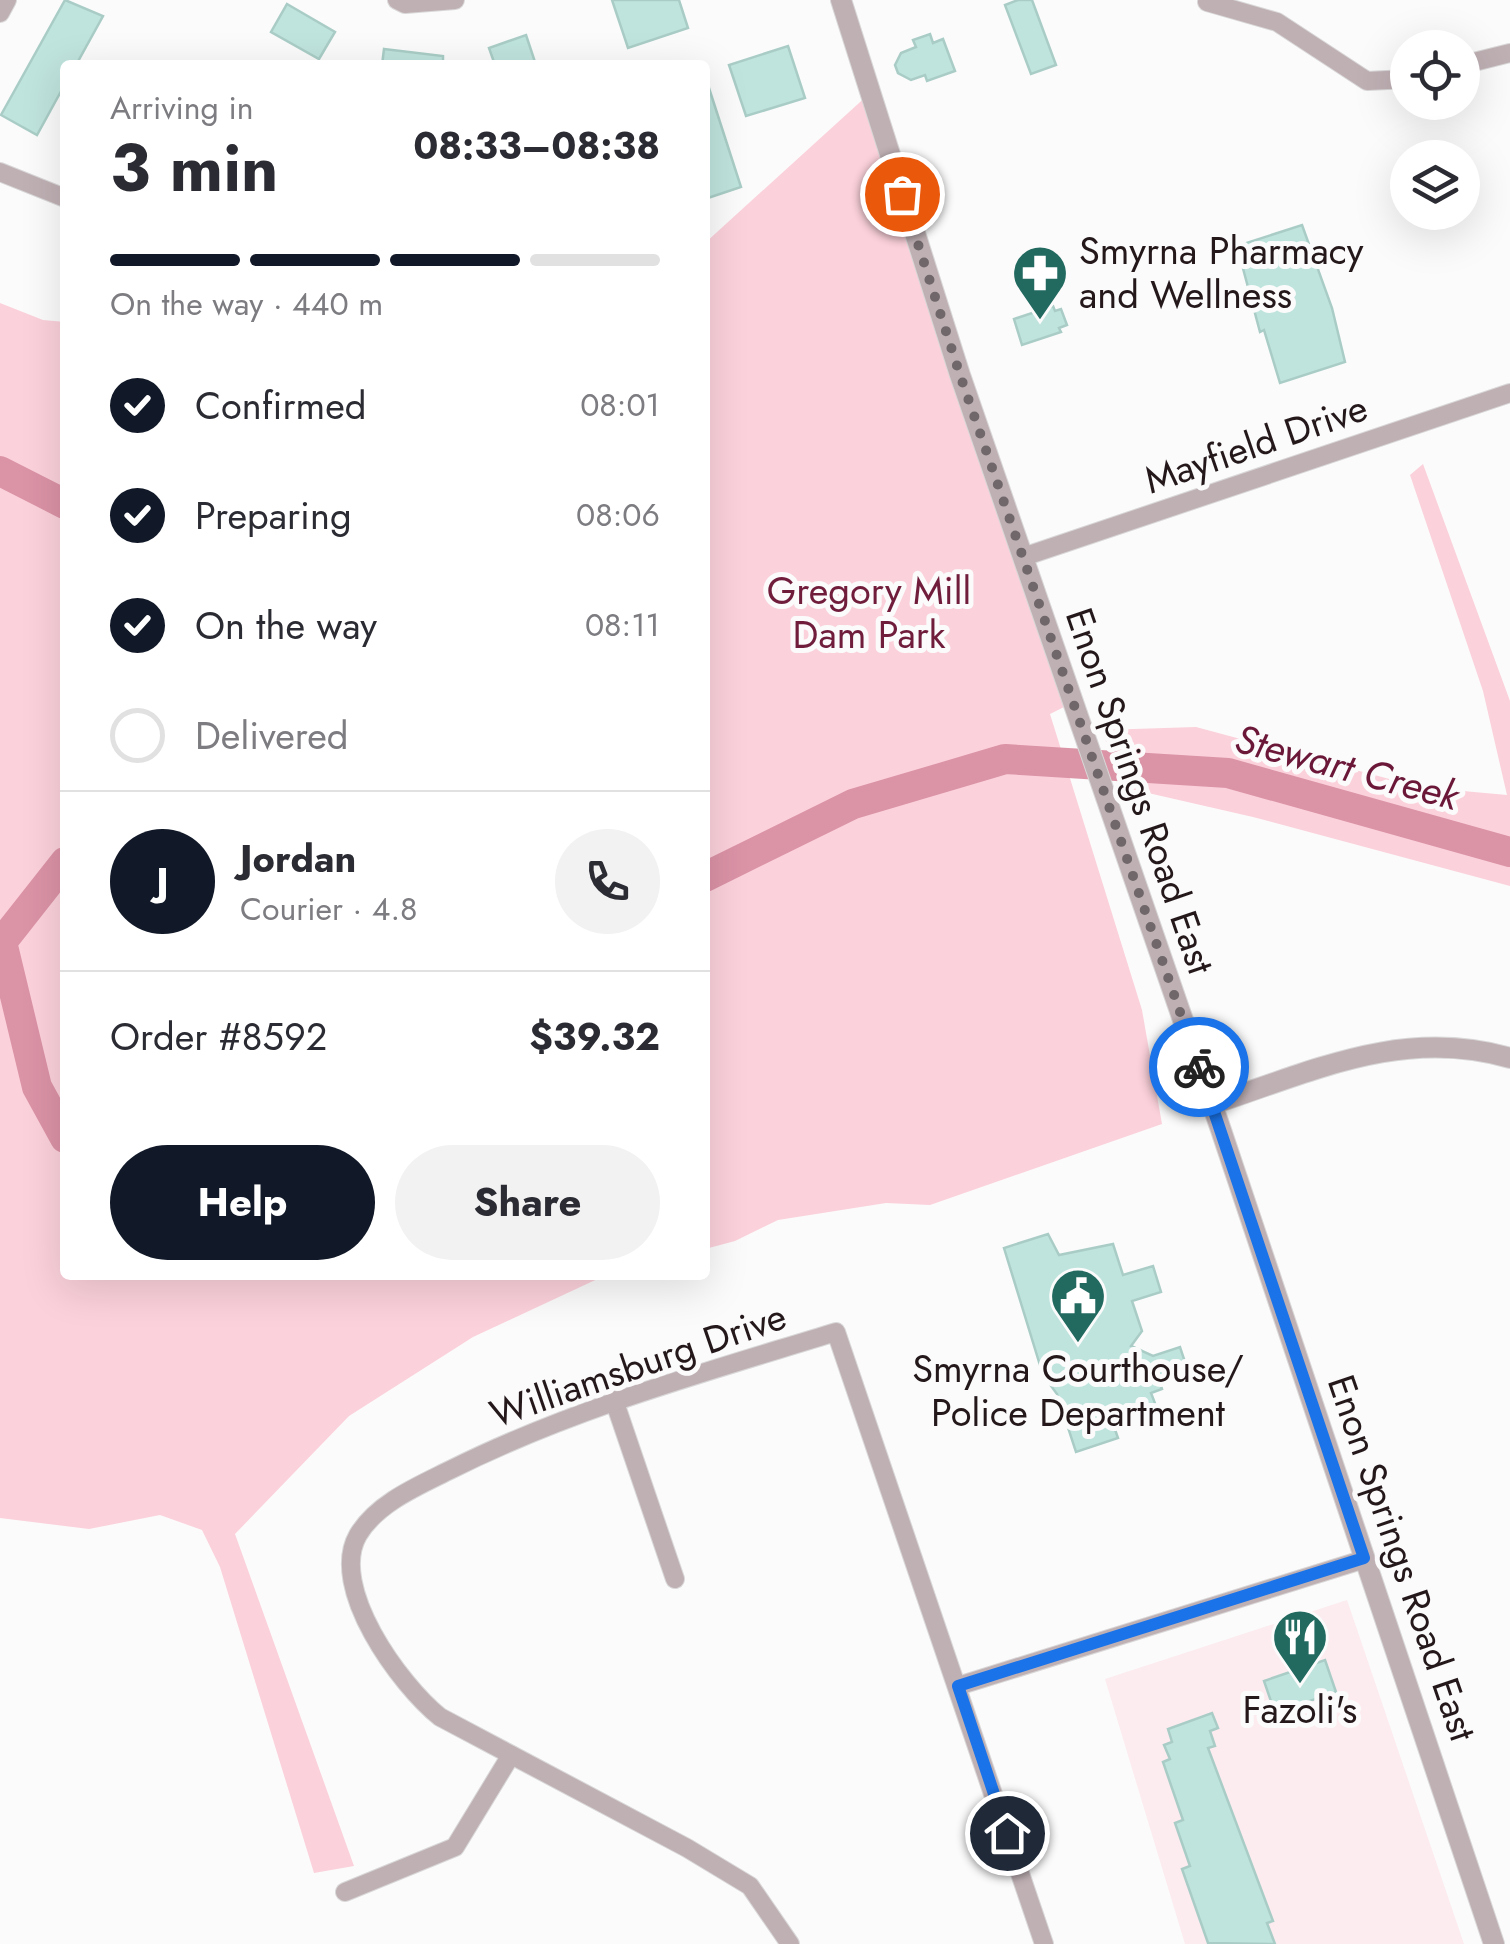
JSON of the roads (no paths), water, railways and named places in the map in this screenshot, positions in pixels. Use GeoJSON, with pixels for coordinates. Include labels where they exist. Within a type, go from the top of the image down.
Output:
{"type":"FeatureCollection","features":[{"type":"Feature","properties":{"kind":"street"},"geometry":{"type":"LineString","coordinates":[[0,13],[7,0]]}},
{"type":"Feature","properties":{"kind":"street"},"geometry":{"type":"LineString","coordinates":[[397,0],[455,0]]}},
{"type":"Feature","properties":{"kind":"street","name":"Enon Springs Road East"},"geometry":{"type":"LineString","coordinates":[[841,0],[960,375],[1212,1104],[1494,1944]]}},
{"type":"Feature","properties":{"kind":"street"},"geometry":{"type":"LineString","coordinates":[[1207,2],[1277,22],[1367,81],[1390,80]]}},
{"type":"Feature","properties":{"kind":"street"},"geometry":{"type":"LineString","coordinates":[[1480,60],[1510,52]]}},
{"type":"Feature","properties":{"kind":"street"},"geometry":{"type":"LineString","coordinates":[[0,172],[60,196]]}},
{"type":"Feature","properties":{"kind":"street","name":"Mayfield Drive"},"geometry":{"type":"LineString","coordinates":[[1023,557],[1510,392]]}},
{"type":"Feature","properties":{"kind":"street"},"geometry":{"type":"LineString","coordinates":[[1212,1104],[1405,1046],[1473,1048],[1510,1058]]}},
{"type":"Feature","properties":{"kind":"street","name":"Williamsburg Drive"},"geometry":{"type":"LineString","coordinates":[[790,1944],[750,1886],[687,1848],[440,1717],[420,1701],[354,1602],[348,1578],[350,1552],[359,1533],[410,1490],[533,1429],[836,1332],[1044,1944]]}},
{"type":"Feature","properties":{"kind":"street"},"geometry":{"type":"LineString","coordinates":[[614,1400],[674,1579]]}},
{"type":"Feature","properties":{"kind":"street"},"geometry":{"type":"LineString","coordinates":[[958,1686],[1364,1558]]}},
{"type":"Feature","properties":{"kind":"street"},"geometry":{"type":"LineString","coordinates":[[345,1892],[455,1847],[511,1755]]}},
{"type":"Feature","properties":{"kind":"waterway","name":"Stewart Creek"},"geometry":{"type":"LineString","coordinates":[[0,471],[60,501]]}},
{"type":"Feature","properties":{"kind":"waterway","name":"Stewart Creek"},"geometry":{"type":"LineString","coordinates":[[710,875],[853,804],[1005,759],[1228,773],[1510,852]]}},
{"type":"Feature","properties":{"kind":"waterway","name":"Stewart Creek"},"geometry":{"type":"LineString","coordinates":[[60,868],[2,942],[37,1087],[60,1129]]}},
{"type":"Feature","properties":{"kind":"place","name":"Smyrna Pharmacy and Wellness"},"geometry":{"type":"Point","coordinates":[1040,322]}},
{"type":"Feature","properties":{"kind":"place","name":"Smyrna Courthouse/ Police Department"},"geometry":{"type":"Point","coordinates":[1078,1345]}},
{"type":"Feature","properties":{"kind":"place","name":"Fazoli's"},"geometry":{"type":"Point","coordinates":[1300,1686]}},
{"type":"Feature","properties":{"kind":"park label","name":"Gregory Mill Dam Park"},"geometry":{"type":"Point","coordinates":[869,613]}}]}
